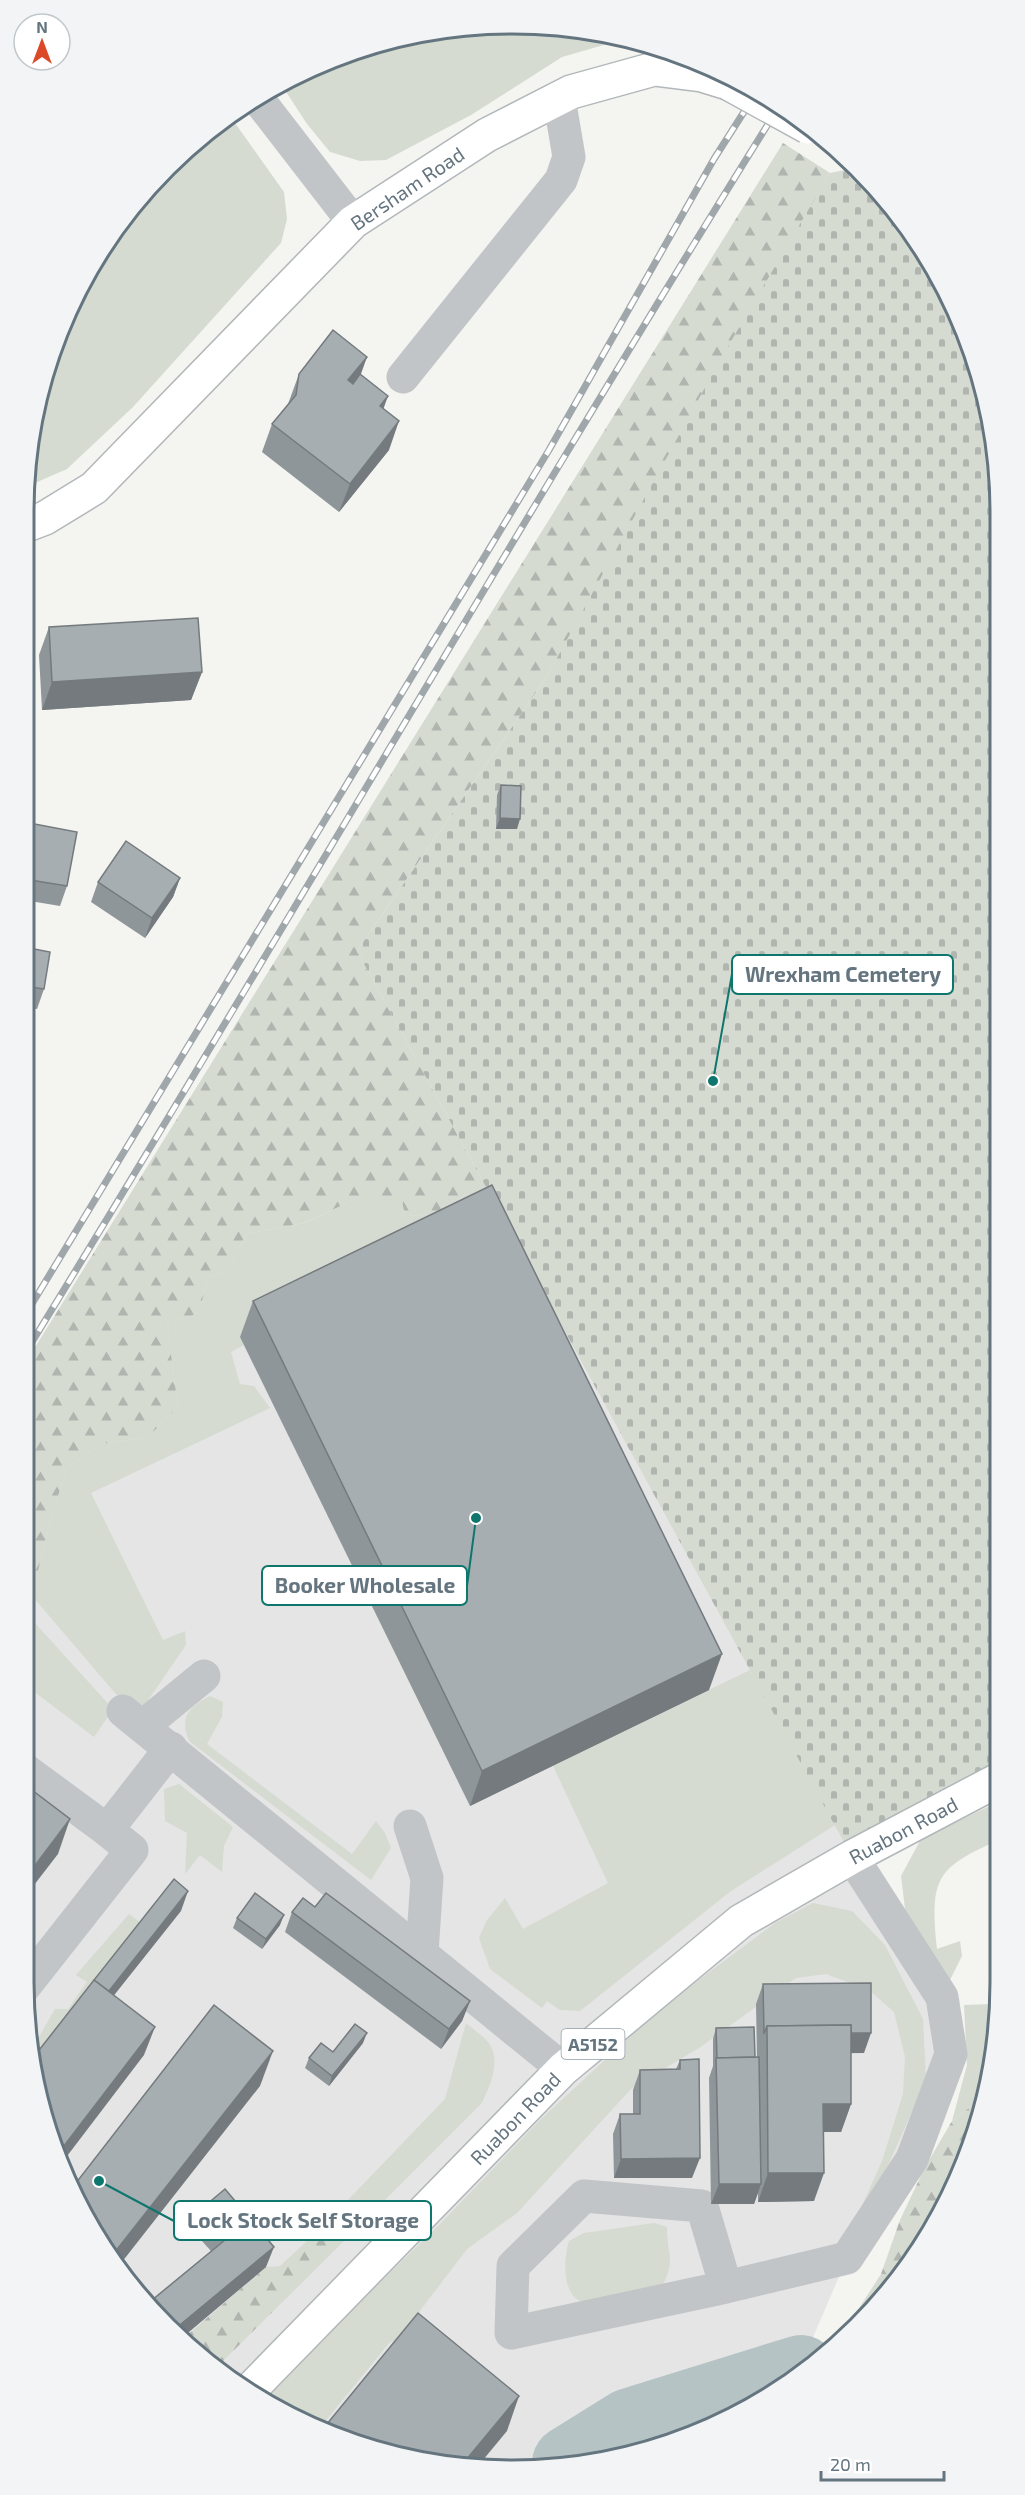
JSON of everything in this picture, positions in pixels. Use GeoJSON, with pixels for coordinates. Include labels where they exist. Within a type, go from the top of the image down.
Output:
{"type":"FeatureCollection","features":[{"type":"Feature","properties":{"kind":"main road","name":"Bersham Road"},"geometry":{"type":"LineString","coordinates":[[34,522],[45,518],[94,488],[353,222],[487,135],[571,92],[654,69],[708,77]]}},
{"type":"Feature","properties":{"kind":"main road","name":"Ruabon Road"},"geometry":{"type":"LineString","coordinates":[[255,2385],[563,2069],[741,1922],[852,1857],[990,1784]]}},
{"type":"Feature","properties":{"kind":"street"},"geometry":{"type":"LineString","coordinates":[[403,377],[561,180],[569,157],[559,98]]}},
{"type":"Feature","properties":{"kind":"street"},"geometry":{"type":"LineString","coordinates":[[263,106],[353,222]]}},
{"type":"Feature","properties":{"kind":"street"},"geometry":{"type":"LineString","coordinates":[[204,1676],[133,1719],[563,2069]]}},
{"type":"Feature","properties":{"kind":"street"},"geometry":{"type":"LineString","coordinates":[[107,1830],[171,1748]]}},
{"type":"Feature","properties":{"kind":"street"},"geometry":{"type":"LineString","coordinates":[[34,1775],[132,1850],[34,1975]]}},
{"type":"Feature","properties":{"kind":"street"},"geometry":{"type":"LineString","coordinates":[[410,1826],[427,1878],[422,1953]]}},
{"type":"Feature","properties":{"kind":"street"},"geometry":{"type":"LineString","coordinates":[[726,2287],[702,2206],[584,2196],[513,2266],[511,2333],[726,2287],[847,2258],[912,2159],[951,2054],[942,1997],[852,1857]]}},
{"type":"Feature","properties":{"kind":"shaded area"},"geometry":{"type":"Polygon","coordinates":[[[357,951],[852,1857],[942,1997],[951,2054],[847,2258],[802,2363],[798,2366],[598,2402],[560,2442],[551,2458],[512,2460],[450,2456],[419,2451],[359,2435],[301,2411],[247,2380],[222,2362],[197,2342],[153,2298],[115,2248],[84,2194],[60,2136],[44,2076],[39,2045],[34,1982],[34,1470],[357,951]]]}},
{"type":"Feature","properties":{"kind":"green space"},"geometry":{"type":"Polygon","coordinates":[[[512,34],[607,44],[562,57],[471,115],[386,160],[360,161],[330,152],[307,124],[286,92],[330,71],[389,51],[450,39],[512,34]]]}},
{"type":"Feature","properties":{"kind":"green space"},"geometry":{"type":"Polygon","coordinates":[[[235,123],[284,192],[287,219],[281,243],[133,407],[67,469],[36,483],[44,419],[51,389],[60,359],[84,301],[115,247],[153,197],[197,153],[235,123]]]}},
{"type":"Feature","properties":{"kind":"green space"},"geometry":{"type":"Polygon","coordinates":[[[783,143],[830,173],[546,678],[357,951],[499,1211],[479,1220],[466,1193],[449,1210],[424,1216],[405,1215],[401,1197],[360,1197],[304,1223],[246,1234],[228,1272],[208,1277],[199,1313],[167,1324],[178,1407],[148,1437],[101,1444],[68,1467],[34,1578],[34,1349],[783,143]]]}},
{"type":"Feature","properties":{"kind":"green space"},"geometry":{"type":"Polygon","coordinates":[[[845,170],[872,197],[910,247],[941,301],[965,359],[981,419],[989,481],[990,512],[990,1781],[852,1857],[357,951],[546,678],[720,360],[830,173],[845,170]]]}},
{"type":"Feature","properties":{"kind":"green space"},"geometry":{"type":"Polygon","coordinates":[[[466,1193],[479,1220],[240,1336],[244,1345],[231,1352],[240,1384],[254,1386],[270,1408],[91,1493],[163,1640],[185,1631],[186,1645],[144,1706],[126,1694],[121,1700],[34,1598],[34,1578],[68,1467],[101,1444],[148,1437],[178,1407],[167,1324],[199,1313],[208,1277],[228,1272],[246,1234],[305,1223],[360,1197],[401,1197],[405,1215],[424,1216],[449,1210],[466,1193]]]}},
{"type":"Feature","properties":{"kind":"green space"},"geometry":{"type":"Polygon","coordinates":[[[34,1622],[113,1709],[94,1737],[34,1692],[34,1622]]]}},
{"type":"Feature","properties":{"kind":"green space"},"geometry":{"type":"Polygon","coordinates":[[[750,1670],[835,1825],[731,1891],[580,2011],[560,2010],[547,2001],[542,2008],[490,1969],[479,1938],[487,1920],[505,1898],[523,1929],[608,1883],[553,1766],[750,1670]]]}},
{"type":"Feature","properties":{"kind":"green space"},"geometry":{"type":"Polygon","coordinates":[[[210,1696],[223,1702],[222,1717],[207,1744],[352,1854],[376,1821],[385,1833],[391,1848],[371,1880],[189,1741],[185,1725],[188,1714],[196,1704],[210,1696]]]}},
{"type":"Feature","properties":{"kind":"green space"},"geometry":{"type":"Polygon","coordinates":[[[179,1784],[233,1827],[224,1846],[222,1872],[200,1855],[185,1874],[187,1833],[165,1821],[164,1789],[179,1784]]]}},
{"type":"Feature","properties":{"kind":"green space"},"geometry":{"type":"Polygon","coordinates":[[[990,1806],[990,1844],[962,1858],[950,1868],[942,1878],[937,1891],[935,1925],[937,1949],[960,1941],[962,1956],[948,1984],[905,1909],[901,1876],[921,1839],[990,1806]]]}},
{"type":"Feature","properties":{"kind":"green space"},"geometry":{"type":"Polygon","coordinates":[[[813,1903],[852,1911],[885,1945],[923,2019],[926,2080],[866,2215],[856,2219],[882,2161],[903,2094],[905,2057],[894,2012],[869,1990],[826,1974],[796,1978],[699,2048],[632,2088],[517,2213],[467,2249],[397,2341],[390,2342],[325,2422],[267,2392],[439,2225],[540,2120],[661,2008],[775,1923],[813,1903]]]}},
{"type":"Feature","properties":{"kind":"green space"},"geometry":{"type":"Polygon","coordinates":[[[129,1914],[145,1926],[42,2062],[38,2037],[55,2009],[68,2009],[87,1982],[76,1975],[129,1914]]]}},
{"type":"Feature","properties":{"kind":"green space"},"geometry":{"type":"Polygon","coordinates":[[[989,2004],[986,2045],[975,2104],[952,2121],[967,2065],[964,2005],[989,2004]]]}},
{"type":"Feature","properties":{"kind":"green space"},"geometry":{"type":"Polygon","coordinates":[[[466,2023],[488,2042],[494,2056],[491,2081],[481,2104],[342,2243],[323,2226],[445,2099],[466,2023]]]}},
{"type":"Feature","properties":{"kind":"green space"},"geometry":{"type":"Polygon","coordinates":[[[975,2104],[954,2165],[926,2222],[891,2274],[881,2274],[900,2220],[925,2167],[952,2121],[975,2104]]]}},
{"type":"Feature","properties":{"kind":"green space"},"geometry":{"type":"Polygon","coordinates":[[[654,2223],[667,2227],[670,2258],[668,2272],[660,2290],[596,2304],[581,2302],[574,2296],[566,2279],[565,2269],[569,2241],[584,2233],[654,2223]]]}},
{"type":"Feature","properties":{"kind":"green space"},"geometry":{"type":"Polygon","coordinates":[[[323,2226],[342,2243],[222,2362],[189,2334],[266,2267],[280,2266],[323,2226]]]}},
{"type":"Feature","properties":{"kind":"green space"},"geometry":{"type":"Polygon","coordinates":[[[899,2263],[872,2298],[854,2316],[881,2274],[899,2263]]]}},
{"type":"Feature","properties":{"kind":"building"},"geometry":{"type":"Polygon","coordinates":[[[333,330],[367,357],[348,380],[353,384],[360,374],[388,396],[380,406],[399,421],[350,484],[272,424],[296,395],[299,374],[333,330]]]}},
{"type":"Feature","properties":{"kind":"building"},"geometry":{"type":"Polygon","coordinates":[[[198,618],[202,672],[52,682],[49,627],[198,618]]]}},
{"type":"Feature","properties":{"kind":"building"},"geometry":{"type":"Polygon","coordinates":[[[501,785],[521,786],[520,819],[500,818],[501,785]]]}},
{"type":"Feature","properties":{"kind":"building"},"geometry":{"type":"Polygon","coordinates":[[[34,824],[77,832],[67,886],[34,881],[34,824]]]}},
{"type":"Feature","properties":{"kind":"building"},"geometry":{"type":"Polygon","coordinates":[[[126,841],[180,878],[152,918],[98,882],[126,841]]]}},
{"type":"Feature","properties":{"kind":"building"},"geometry":{"type":"Polygon","coordinates":[[[34,949],[50,952],[44,989],[34,988],[34,949]]]}},
{"type":"Feature","properties":{"kind":"building"},"geometry":{"type":"Polygon","coordinates":[[[492,1185],[722,1654],[482,1771],[253,1301],[492,1185]]]}},
{"type":"Feature","properties":{"kind":"building"},"geometry":{"type":"Polygon","coordinates":[[[34,1792],[70,1819],[34,1867],[34,1792]]]}},
{"type":"Feature","properties":{"kind":"building"},"geometry":{"type":"Polygon","coordinates":[[[174,1879],[188,1891],[109,1991],[94,1980],[174,1879]]]}},
{"type":"Feature","properties":{"kind":"building"},"geometry":{"type":"Polygon","coordinates":[[[255,1893],[284,1915],[266,1939],[237,1918],[255,1893]]]}},
{"type":"Feature","properties":{"kind":"building"},"geometry":{"type":"Polygon","coordinates":[[[326,1893],[470,2001],[449,2029],[292,1912],[303,1898],[315,1907],[326,1893]]]}},
{"type":"Feature","properties":{"kind":"building"},"geometry":{"type":"Polygon","coordinates":[[[94,1980],[155,2027],[64,2146],[51,2106],[40,2049],[94,1980]]]}},
{"type":"Feature","properties":{"kind":"building"},"geometry":{"type":"Polygon","coordinates":[[[871,1983],[871,2033],[851,2033],[851,2025],[767,2026],[764,2034],[763,1984],[871,1983]]]}},
{"type":"Feature","properties":{"kind":"building"},"geometry":{"type":"Polygon","coordinates":[[[214,2005],[273,2051],[116,2250],[78,2180],[214,2005]]]}},
{"type":"Feature","properties":{"kind":"building"},"geometry":{"type":"Polygon","coordinates":[[[355,2024],[367,2033],[332,2076],[309,2058],[321,2043],[333,2052],[355,2024]]]}},
{"type":"Feature","properties":{"kind":"building"},"geometry":{"type":"Polygon","coordinates":[[[851,2025],[851,2104],[823,2104],[824,2173],[768,2173],[767,2026],[851,2025]]]}},
{"type":"Feature","properties":{"kind":"building"},"geometry":{"type":"Polygon","coordinates":[[[754,2027],[755,2057],[717,2058],[716,2028],[754,2027]]]}},
{"type":"Feature","properties":{"kind":"building"},"geometry":{"type":"Polygon","coordinates":[[[759,2057],[761,2184],[719,2184],[716,2058],[759,2057]]]}},
{"type":"Feature","properties":{"kind":"building"},"geometry":{"type":"Polygon","coordinates":[[[699,2059],[700,2158],[621,2159],[620,2114],[640,2114],[640,2070],[680,2069],[680,2060],[699,2059]]]}},
{"type":"Feature","properties":{"kind":"building"},"geometry":{"type":"Polygon","coordinates":[[[225,2189],[274,2247],[180,2325],[154,2299],[225,2240],[200,2210],[225,2189]]]}},
{"type":"Feature","properties":{"kind":"building"},"geometry":{"type":"Polygon","coordinates":[[[418,2313],[519,2396],[468,2458],[389,2444],[328,2423],[418,2313]]]}},
{"type":"Feature","properties":{"kind":"waterway"},"geometry":{"type":"LineString","coordinates":[[582,2455],[630,2425],[780,2378]]}},
{"type":"Feature","properties":{"kind":"railway"},"geometry":{"type":"LineString","coordinates":[[34,1300],[549,450],[714,159],[752,99]]}},
{"type":"Feature","properties":{"kind":"railway"},"geometry":{"type":"LineString","coordinates":[[34,1339],[589,416],[775,113]]}},
{"type":"Feature","properties":{"kind":"place","name":"Wrexham Cemetery"},"geometry":{"type":"Point","coordinates":[713,1081]}},
{"type":"Feature","properties":{"kind":"place","name":"Booker Wholesale"},"geometry":{"type":"Point","coordinates":[476,1518]}},
{"type":"Feature","properties":{"kind":"place","name":"Lock Stock Self Storage"},"geometry":{"type":"Point","coordinates":[99,2181]}}]}
